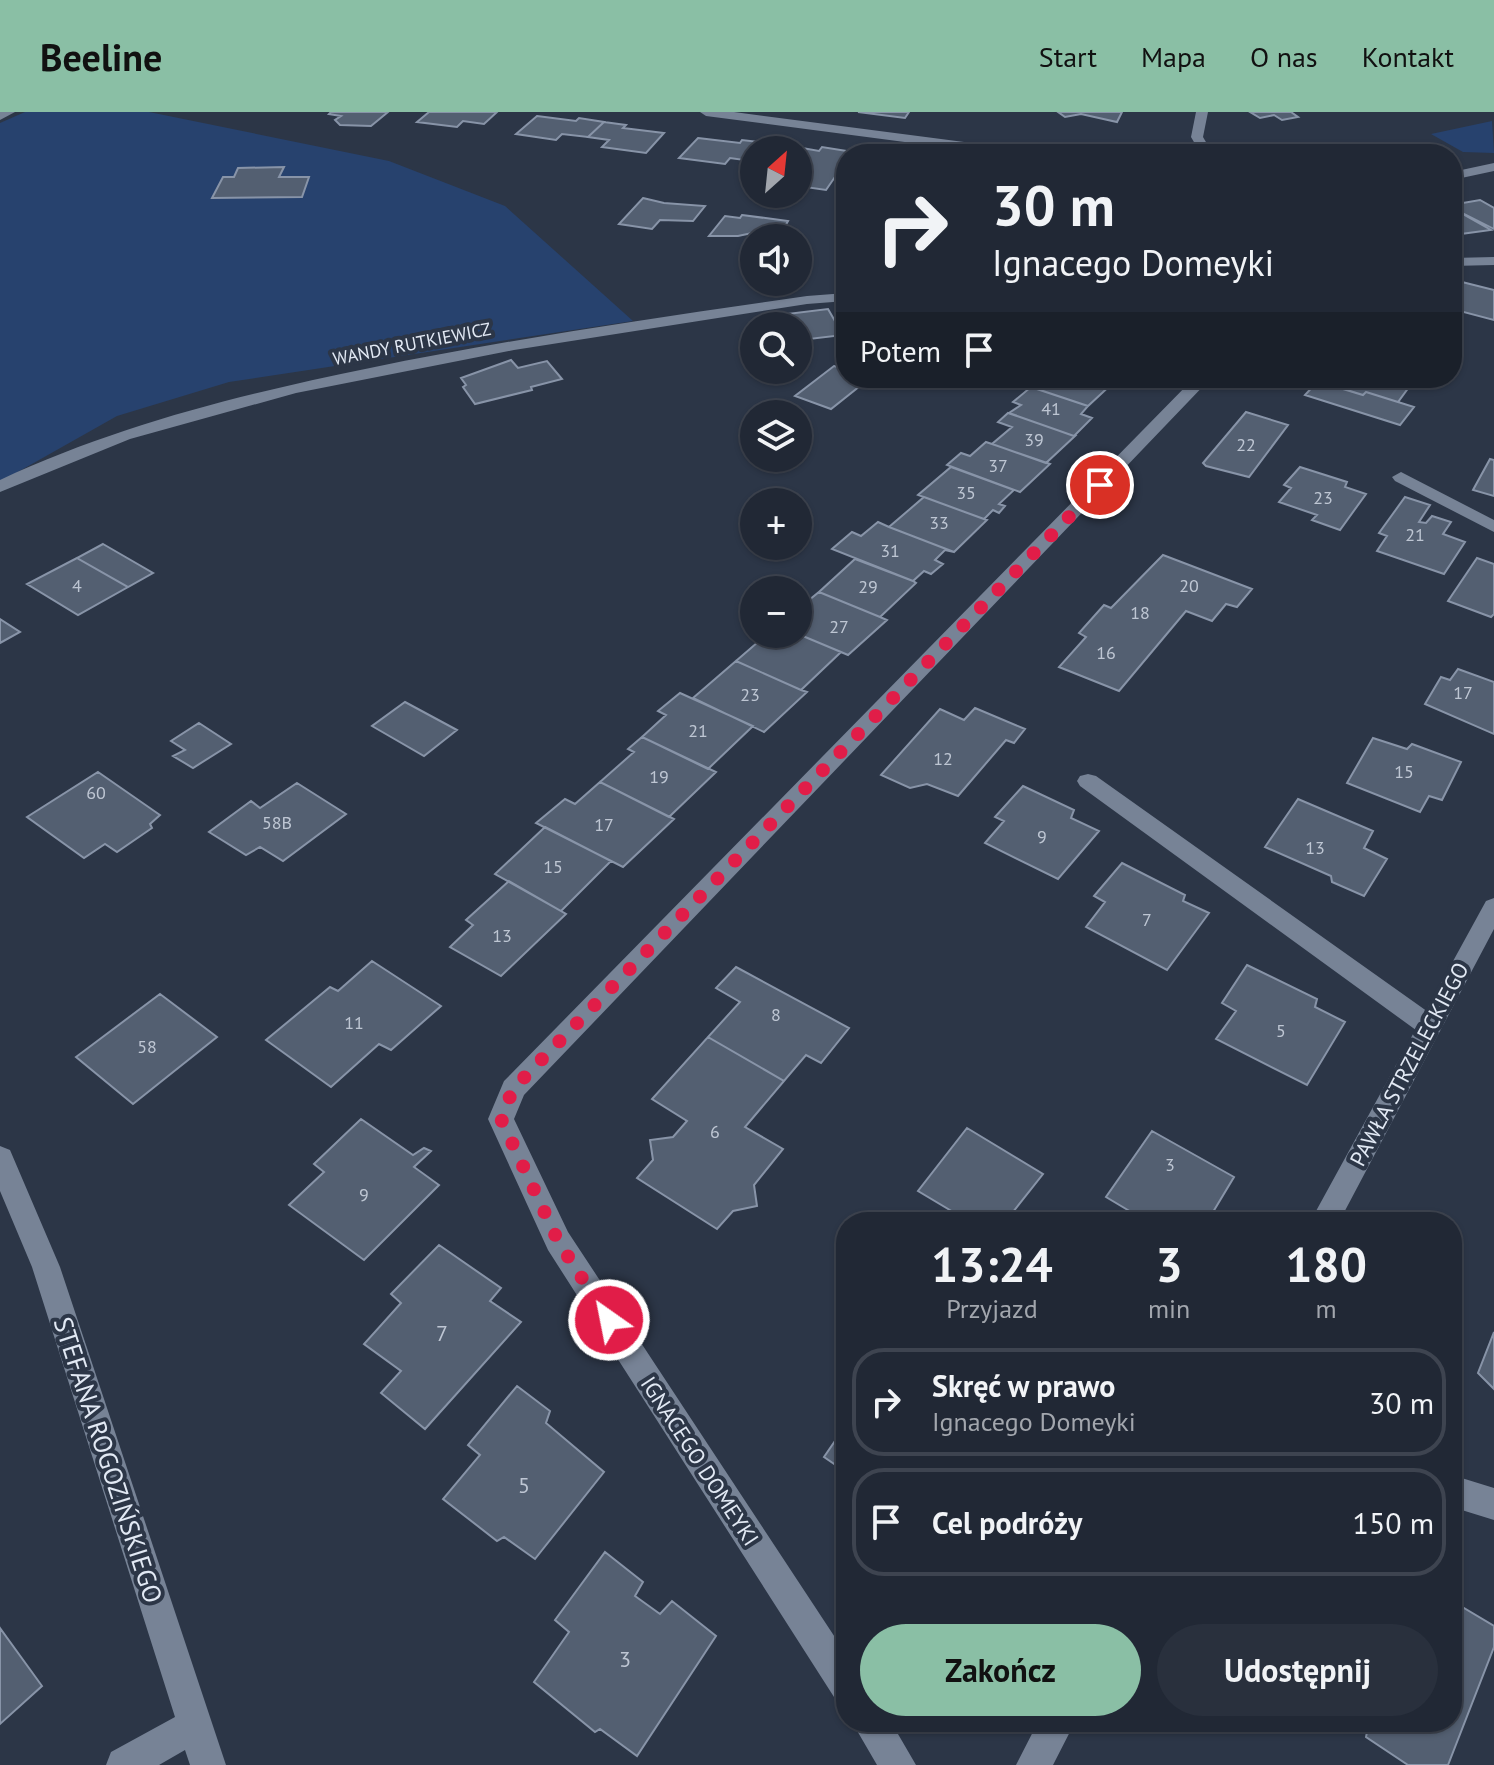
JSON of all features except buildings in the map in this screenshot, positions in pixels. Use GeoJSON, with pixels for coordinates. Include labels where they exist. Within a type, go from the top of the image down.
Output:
{"type":"FeatureCollection","features":[{"type":"Feature","properties":{"kind":"street"},"geometry":{"type":"LineString","coordinates":[[0,116],[9,112]]}},
{"type":"Feature","properties":{"kind":"street"},"geometry":{"type":"LineString","coordinates":[[706,112],[949,144]]}},
{"type":"Feature","properties":{"kind":"street"},"geometry":{"type":"LineString","coordinates":[[1201,144],[1197,137],[1202,112]]}},
{"type":"Feature","properties":{"kind":"street"},"geometry":{"type":"LineString","coordinates":[[1462,174],[1494,167]]}},
{"type":"Feature","properties":{"kind":"street"},"geometry":{"type":"LineString","coordinates":[[1462,262],[1494,261]]}},
{"type":"Feature","properties":{"kind":"street","name":"WANDY RUTKIEWICZ"},"geometry":{"type":"LineString","coordinates":[[0,487],[50,462],[228,403],[468,351],[836,298]]}},
{"type":"Feature","properties":{"kind":"street","name":"IGNACEGO DOMEYKI"},"geometry":{"type":"LineString","coordinates":[[836,1670],[558,1241],[501,1119],[513,1089],[1193,388]]}},
{"type":"Feature","properties":{"kind":"street"},"geometry":{"type":"LineString","coordinates":[[1401,477],[1494,527]]}},
{"type":"Feature","properties":{"kind":"street"},"geometry":{"type":"LineString","coordinates":[[1088,781],[1429,1026]]}},
{"type":"Feature","properties":{"kind":"street","name":"PAWŁA STRZELECKIEGO"},"geometry":{"type":"LineString","coordinates":[[1329,1212],[1494,907]]}},
{"type":"Feature","properties":{"kind":"street","name":"STEFANA ROGOZIŃSKIEGO"},"geometry":{"type":"LineString","coordinates":[[0,1158],[46,1267],[208,1765]]}},
{"type":"Feature","properties":{"kind":"street"},"geometry":{"type":"LineString","coordinates":[[1462,1494],[1494,1504]]}},
{"type":"Feature","properties":{"kind":"street"},"geometry":{"type":"LineString","coordinates":[[124,1765],[195,1725]]}},
{"type":"Feature","properties":{"kind":"street"},"geometry":{"type":"LineString","coordinates":[[877,1732],[898,1765]]}},
{"type":"Feature","properties":{"kind":"street"},"geometry":{"type":"LineString","coordinates":[[1034,1765],[1052,1732]]}},
{"type":"Feature","properties":{"kind":"shaded area"},"geometry":{"type":"Polygon","coordinates":[[[25,112],[149,112],[389,161],[505,206],[633,321],[229,382],[117,416],[0,482],[0,123],[25,112]]]}},
{"type":"Feature","properties":{"kind":"shaded area"},"geometry":{"type":"Polygon","coordinates":[[[1492,121],[1494,153],[1463,152],[1462,144],[1449,144],[1431,134],[1492,121]]]}},
{"type":"Feature","properties":{"kind":"route"},"geometry":{"type":"LineString","coordinates":[[609,1320],[558,1241],[501,1119],[513,1089],[1100,485]]}}]}
